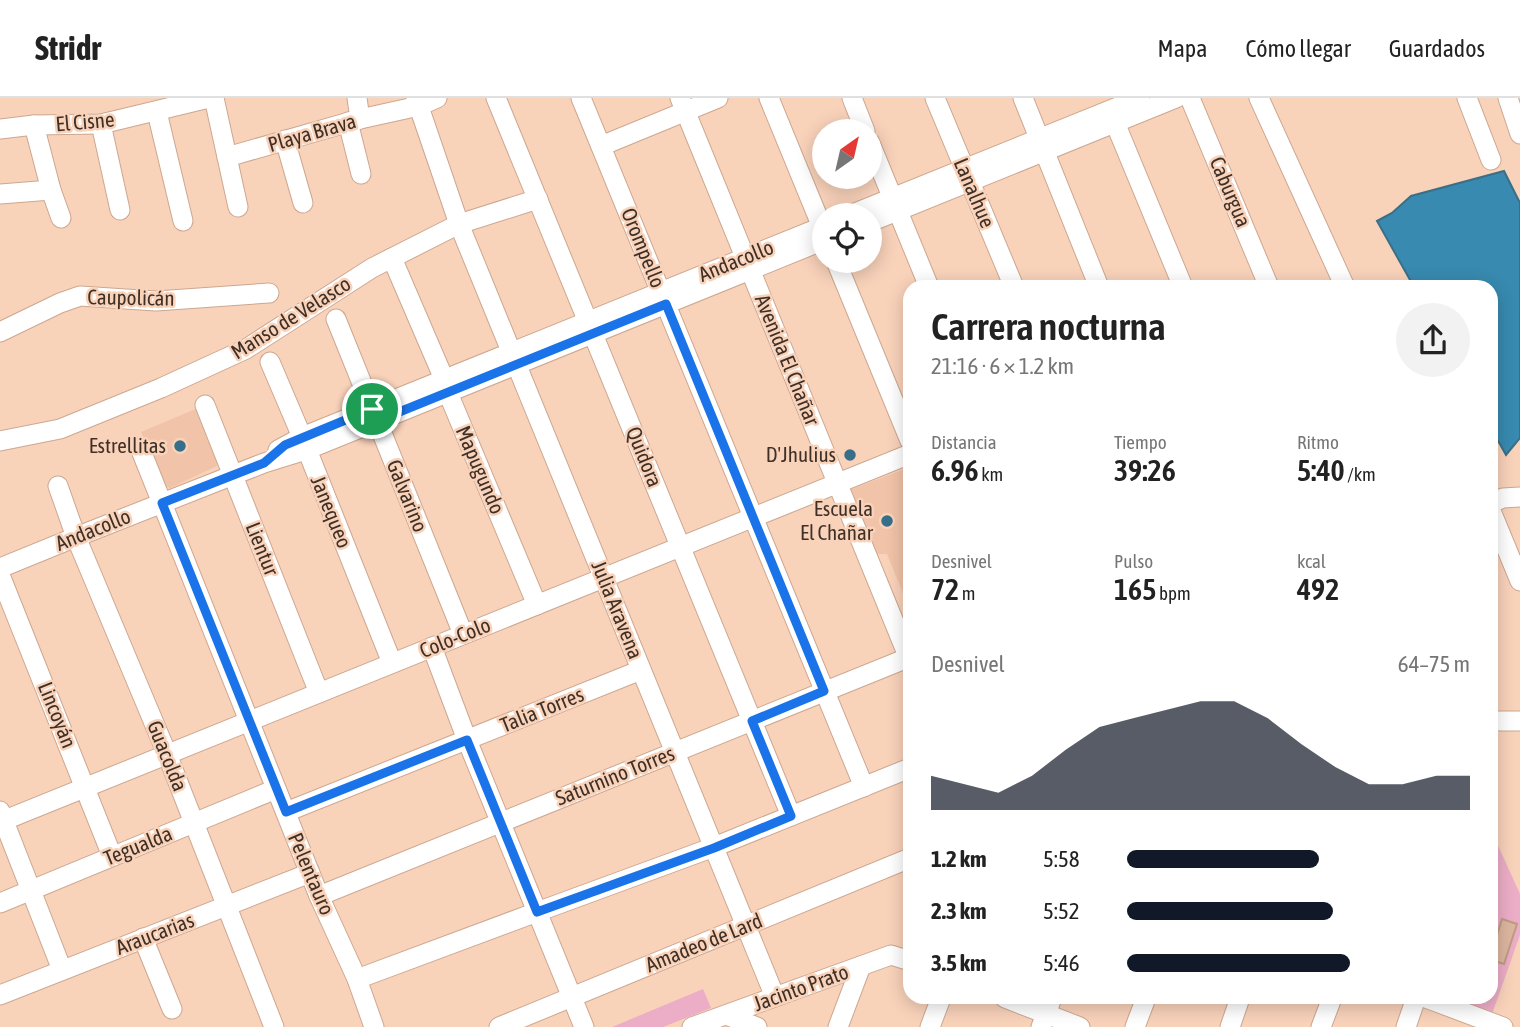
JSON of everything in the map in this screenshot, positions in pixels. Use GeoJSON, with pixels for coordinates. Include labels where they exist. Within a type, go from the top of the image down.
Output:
{"type":"FeatureCollection","features":[{"type":"Feature","properties":{"kind":"street","name":"El Cisne"},"geometry":{"type":"LineString","coordinates":[[0,129],[34,125],[100,124],[209,98]]}},
{"type":"Feature","properties":{"kind":"street"},"geometry":{"type":"LineString","coordinates":[[215,98],[238,207]]}},
{"type":"Feature","properties":{"kind":"street"},"geometry":{"type":"LineString","coordinates":[[357,98],[354,120],[361,174]]}},
{"type":"Feature","properties":{"kind":"street","name":"Playa Brava"},"geometry":{"type":"LineString","coordinates":[[227,157],[437,98]]}},
{"type":"Feature","properties":{"kind":"street","name":"Quidora"},"geometry":{"type":"LineString","coordinates":[[496,98],[791,816]]}},
{"type":"Feature","properties":{"kind":"street","name":"Orompello"},"geometry":{"type":"LineString","coordinates":[[581,98],[864,787]]}},
{"type":"Feature","properties":{"kind":"street"},"geometry":{"type":"LineString","coordinates":[[601,146],[683,105],[719,98]]}},
{"type":"Feature","properties":{"kind":"street"},"geometry":{"type":"LineString","coordinates":[[769,98],[812,203]]}},
{"type":"Feature","properties":{"kind":"street"},"geometry":{"type":"LineString","coordinates":[[852,98],[860,119]]}},
{"type":"Feature","properties":{"kind":"street","name":"Lanalhue"},"geometry":{"type":"LineString","coordinates":[[935,98],[1011,280]]}},
{"type":"Feature","properties":{"kind":"street"},"geometry":{"type":"LineString","coordinates":[[1023,98],[1096,280]]}},
{"type":"Feature","properties":{"kind":"street"},"geometry":{"type":"LineString","coordinates":[[882,207],[1042,145],[1110,110],[1140,98]]}},
{"type":"Feature","properties":{"kind":"street"},"geometry":{"type":"LineString","coordinates":[[1110,110],[1176,98]]}},
{"type":"Feature","properties":{"kind":"street","name":"Caburgua"},"geometry":{"type":"LineString","coordinates":[[1191,98],[1266,280]]}},
{"type":"Feature","properties":{"kind":"street"},"geometry":{"type":"LineString","coordinates":[[1259,98],[1342,280]]}},
{"type":"Feature","properties":{"kind":"street"},"geometry":{"type":"LineString","coordinates":[[1467,98],[1491,160]]}},
{"type":"Feature","properties":{"kind":"street"},"geometry":{"type":"LineString","coordinates":[[1508,98],[1520,134]]}},
{"type":"Feature","properties":{"kind":"street","name":"Julia Aravena"},"geometry":{"type":"LineString","coordinates":[[417,102],[458,224],[775,997]]}},
{"type":"Feature","properties":{"kind":"street","name":"Avenida El Chañar"},"geometry":{"type":"LineString","coordinates":[[683,105],[903,641]]}},
{"type":"Feature","properties":{"kind":"street"},"geometry":{"type":"LineString","coordinates":[[1110,110],[1180,280]]}},
{"type":"Feature","properties":{"kind":"street"},"geometry":{"type":"LineString","coordinates":[[157,112],[184,222]]}},
{"type":"Feature","properties":{"kind":"street"},"geometry":{"type":"LineString","coordinates":[[100,124],[120,210]]}},
{"type":"Feature","properties":{"kind":"street"},"geometry":{"type":"LineString","coordinates":[[34,125],[61,218]]}},
{"type":"Feature","properties":{"kind":"street"},"geometry":{"type":"LineString","coordinates":[[285,140],[303,203]]}},
{"type":"Feature","properties":{"kind":"street"},"geometry":{"type":"LineString","coordinates":[[882,172],[926,280]]}},
{"type":"Feature","properties":{"kind":"street"},"geometry":{"type":"LineString","coordinates":[[0,194],[51,190]]}},
{"type":"Feature","properties":{"kind":"street","name":"Manso de Velasco"},"geometry":{"type":"LineString","coordinates":[[0,441],[60,429],[161,388],[246,349],[372,268],[458,224],[538,199]]}},
{"type":"Feature","properties":{"kind":"street"},"geometry":{"type":"LineString","coordinates":[[882,213],[895,204]]}},
{"type":"Feature","properties":{"kind":"street","name":"Andacollo"},"geometry":{"type":"LineString","coordinates":[[0,568],[264,463],[285,445],[304,443],[812,236]]}},
{"type":"Feature","properties":{"kind":"street","name":"Mapugundo"},"geometry":{"type":"LineString","coordinates":[[392,258],[537,605]]}},
{"type":"Feature","properties":{"kind":"street"},"geometry":{"type":"LineString","coordinates":[[841,273],[903,424]]}},
{"type":"Feature","properties":{"kind":"street","name":"Caupolicán"},"geometry":{"type":"LineString","coordinates":[[0,332],[80,296],[156,300],[269,293]]}},
{"type":"Feature","properties":{"kind":"street","name":"Galvarino"},"geometry":{"type":"LineString","coordinates":[[336,318],[463,634]]}},
{"type":"Feature","properties":{"kind":"street","name":"Janequeo"},"geometry":{"type":"LineString","coordinates":[[270,362],[392,663]]}},
{"type":"Feature","properties":{"kind":"street","name":"Lientur"},"geometry":{"type":"LineString","coordinates":[[205,405],[319,693]]}},
{"type":"Feature","properties":{"kind":"street","name":"Pelentauro"},"geometry":{"type":"LineString","coordinates":[[139,448],[319,896],[357,979],[374,1027]]}},
{"type":"Feature","properties":{"kind":"street","name":"Colo-Colo"},"geometry":{"type":"LineString","coordinates":[[1,818],[86,787],[903,457]]}},
{"type":"Feature","properties":{"kind":"street","name":"Guacolda"},"geometry":{"type":"LineString","coordinates":[[58,486],[76,537],[167,754],[274,1027]]}},
{"type":"Feature","properties":{"kind":"street"},"geometry":{"type":"LineString","coordinates":[[1498,500],[1520,497]]}},
{"type":"Feature","properties":{"kind":"street"},"geometry":{"type":"LineString","coordinates":[[1498,528],[1520,581]]}},
{"type":"Feature","properties":{"kind":"street","name":"Lincoyán"},"geometry":{"type":"LineString","coordinates":[[0,575],[112,856]]}},
{"type":"Feature","properties":{"kind":"street"},"geometry":{"type":"LineString","coordinates":[[432,647],[584,1027]]}},
{"type":"Feature","properties":{"kind":"street","name":"Saturnino Torres"},"geometry":{"type":"LineString","coordinates":[[319,896],[903,661]]}},
{"type":"Feature","properties":{"kind":"street","name":"Talia Torres"},"geometry":{"type":"LineString","coordinates":[[286,812],[641,670]]}},
{"type":"Feature","properties":{"kind":"street"},"geometry":{"type":"LineString","coordinates":[[1498,721],[1520,720]]}},
{"type":"Feature","properties":{"kind":"street"},"geometry":{"type":"LineString","coordinates":[[357,979],[714,848],[903,771]]}},
{"type":"Feature","properties":{"kind":"street","name":"Tegualda"},"geometry":{"type":"LineString","coordinates":[[0,902],[276,789]]}},
{"type":"Feature","properties":{"kind":"street"},"geometry":{"type":"LineString","coordinates":[[1,818],[62,970]]}},
{"type":"Feature","properties":{"kind":"street","name":"Amadeo de Lard"},"geometry":{"type":"LineString","coordinates":[[499,1027],[903,861]]}},
{"type":"Feature","properties":{"kind":"street","name":"Araucarias"},"geometry":{"type":"LineString","coordinates":[[0,995],[310,873]]}},
{"type":"Feature","properties":{"kind":"street"},"geometry":{"type":"LineString","coordinates":[[143,939],[172,1009]]}},
{"type":"Feature","properties":{"kind":"street","name":"Jacinto Prato"},"geometry":{"type":"LineString","coordinates":[[692,1027],[730,1020],[775,997],[891,955],[903,959]]}},
{"type":"Feature","properties":{"kind":"street"},"geometry":{"type":"LineString","coordinates":[[838,1027],[861,966]]}},
{"type":"Feature","properties":{"kind":"street"},"geometry":{"type":"LineString","coordinates":[[930,1027],[939,1004]]}},
{"type":"Feature","properties":{"kind":"street"},"geometry":{"type":"LineString","coordinates":[[1022,1004],[1080,1027]]}},
{"type":"Feature","properties":{"kind":"street"},"geometry":{"type":"LineString","coordinates":[[1135,1027],[1144,1004]]}},
{"type":"Feature","properties":{"kind":"street"},"geometry":{"type":"LineString","coordinates":[[1230,1027],[1238,1004]]}},
{"type":"Feature","properties":{"kind":"street"},"geometry":{"type":"LineString","coordinates":[[1321,1027],[1330,1004]]}},
{"type":"Feature","properties":{"kind":"street"},"geometry":{"type":"LineString","coordinates":[[1406,1027],[1414,1004]]}},
{"type":"Feature","properties":{"kind":"street"},"geometry":{"type":"LineString","coordinates":[[1441,1004],[1493,1024],[1520,1025]]}},
{"type":"Feature","properties":{"kind":"street"},"geometry":{"type":"LineString","coordinates":[[1462,1004],[1493,1024]]}},
{"type":"Feature","properties":{"kind":"street"},"geometry":{"type":"LineString","coordinates":[[730,1020],[757,1027]]}},
{"type":"Feature","properties":{"kind":"shaded area","name":"Estrellitas"},"geometry":{"type":"Polygon","coordinates":[[[198,408],[220,460],[217,466],[170,488],[164,486],[141,432],[198,408]]]}},
{"type":"Feature","properties":{"kind":"shaded area","name":"Escuela El Chañar"},"geometry":{"type":"Polygon","coordinates":[[[903,470],[903,593],[887,554],[877,554],[850,490],[903,470]]]}},
{"type":"Feature","properties":{"kind":"shaded area"},"geometry":{"type":"Polygon","coordinates":[[[1498,845],[1520,894],[1520,935],[1498,997],[1498,845]]]}},
{"type":"Feature","properties":{"kind":"shaded area"},"geometry":{"type":"Polygon","coordinates":[[[703,989],[711,1008],[663,1027],[612,1027],[703,989]]]}},
{"type":"Feature","properties":{"kind":"shaded area"},"geometry":{"type":"Polygon","coordinates":[[[1473,1004],[1496,1004],[1492,1014],[1473,1004]]]}},
{"type":"Feature","properties":{"kind":"water"},"geometry":{"type":"Polygon","coordinates":[[[1504,171],[1520,203],[1520,438],[1506,455],[1498,441],[1498,280],[1410,280],[1377,221],[1392,213],[1411,196],[1504,171]]]}},
{"type":"Feature","properties":{"kind":"building"},"geometry":{"type":"Polygon","coordinates":[[[1502,919],[1517,924],[1504,964],[1498,962],[1498,932],[1502,919]]]}},
{"type":"Feature","properties":{"kind":"place","name":"Estrellitas"},"geometry":{"type":"Point","coordinates":[180,446]}},
{"type":"Feature","properties":{"kind":"place","name":"D'Jhulius"},"geometry":{"type":"Point","coordinates":[850,455]}},
{"type":"Feature","properties":{"kind":"place","name":"Escuela El Chañar"},"geometry":{"type":"Point","coordinates":[887,521]}},
{"type":"Feature","properties":{"kind":"route"},"geometry":{"type":"LineString","coordinates":[[666,304],[824,691],[752,721],[791,816],[714,848],[537,912],[467,740],[286,812],[162,503],[264,463],[285,445],[372,409],[377,421],[666,304]]}}]}
